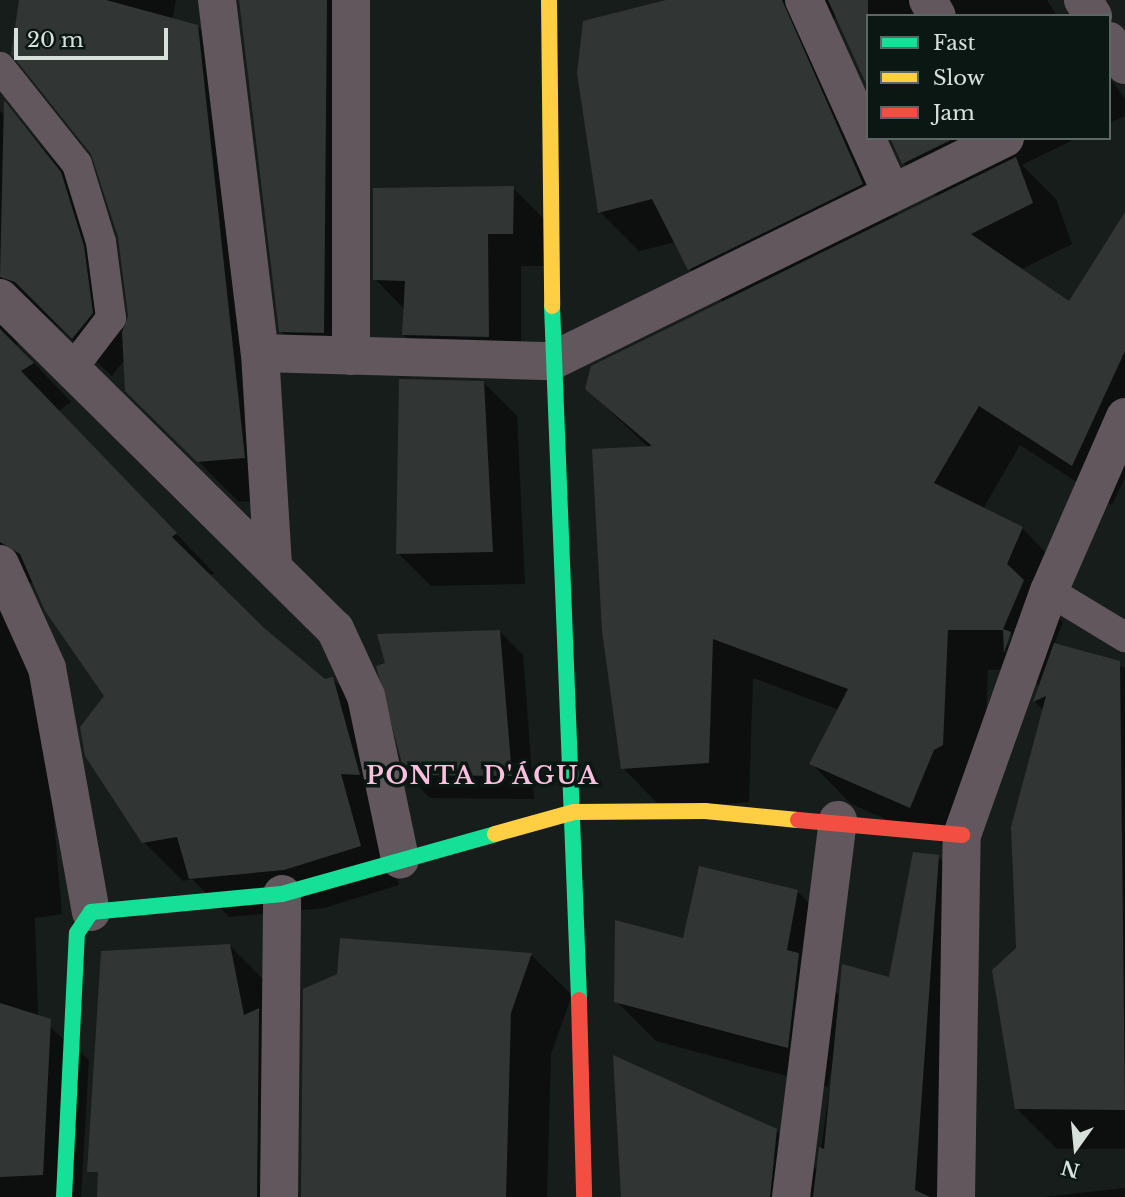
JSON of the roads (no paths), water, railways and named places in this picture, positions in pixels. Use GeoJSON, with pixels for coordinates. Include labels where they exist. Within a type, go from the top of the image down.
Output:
{"type":"FeatureCollection","features":[{"type":"Feature","properties":{"kind":"street"},"geometry":{"type":"LineString","coordinates":[[217,0],[260,353],[273,566]]}},
{"type":"Feature","properties":{"kind":"street"},"geometry":{"type":"LineString","coordinates":[[351,0],[351,356]]}},
{"type":"Feature","properties":{"kind":"street"},"geometry":{"type":"LineString","coordinates":[[549,0],[552,361],[574,812],[584,1197]]}},
{"type":"Feature","properties":{"kind":"street"},"geometry":{"type":"LineString","coordinates":[[804,0],[866,137]]}},
{"type":"Feature","properties":{"kind":"street"},"geometry":{"type":"LineString","coordinates":[[1111,44],[1125,65]]}},
{"type":"Feature","properties":{"kind":"street"},"geometry":{"type":"LineString","coordinates":[[867,140],[891,192]]}},
{"type":"Feature","properties":{"kind":"street"},"geometry":{"type":"LineString","coordinates":[[260,353],[552,361],[1001,140]]}},
{"type":"Feature","properties":{"kind":"street"},"geometry":{"type":"LineString","coordinates":[[0,298],[335,629],[366,696],[400,859]]}},
{"type":"Feature","properties":{"kind":"street"},"geometry":{"type":"LineString","coordinates":[[956,1197],[962,835],[1049,591],[1125,417]]}},
{"type":"Feature","properties":{"kind":"street"},"geometry":{"type":"LineString","coordinates":[[0,564],[47,668],[91,912],[77,933],[64,1197]]}},
{"type":"Feature","properties":{"kind":"street"},"geometry":{"type":"LineString","coordinates":[[91,912],[282,894],[574,812],[705,811],[838,820],[962,835]]}},
{"type":"Feature","properties":{"kind":"street"},"geometry":{"type":"LineString","coordinates":[[791,1197],[838,820]]}},
{"type":"Feature","properties":{"kind":"street"},"geometry":{"type":"LineString","coordinates":[[279,1197],[282,894]]}},
{"type":"Feature","properties":{"kind":"lane"},"geometry":{"type":"LineString","coordinates":[[0,67],[77,164],[101,242],[111,318],[72,369]]}},
{"type":"Feature","properties":{"kind":"lane"},"geometry":{"type":"LineString","coordinates":[[1049,591],[1125,637]]}},
{"type":"Feature","properties":{"kind":"district","name":"PONTA D'ÁGUA"},"geometry":{"type":"Point","coordinates":[483,776]}}]}
